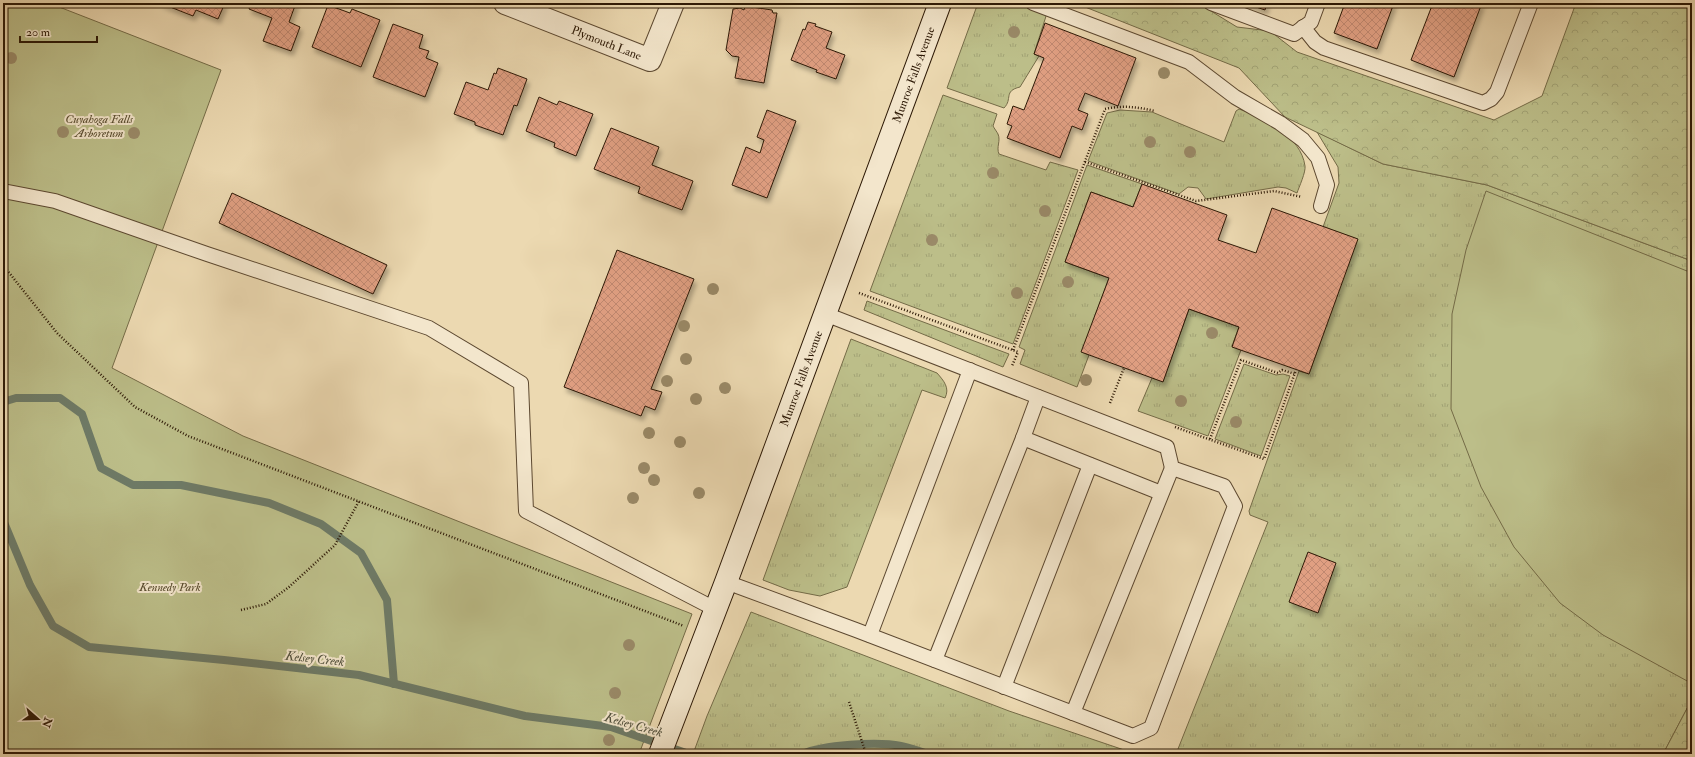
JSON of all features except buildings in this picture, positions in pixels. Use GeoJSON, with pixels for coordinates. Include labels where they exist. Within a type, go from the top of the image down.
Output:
{"type":"FeatureCollection","features":[{"type":"Feature","properties":{"kind":"street","name":"Plymouth Lane"},"geometry":{"type":"LineString","coordinates":[[505,3],[650,60],[673,3]]}},
{"type":"Feature","properties":{"kind":"street","name":"Munroe Falls Avenue"},"geometry":{"type":"LineString","coordinates":[[660,754],[726,582],[940,3]]}},
{"type":"Feature","properties":{"kind":"lane"},"geometry":{"type":"LineString","coordinates":[[1033,3],[1189,62],[1234,97],[1280,123],[1303,140],[1318,158],[1327,185],[1322,204]]}},
{"type":"Feature","properties":{"kind":"lane"},"geometry":{"type":"LineString","coordinates":[[1211,3],[1294,34],[1312,22],[1318,3]]}},
{"type":"Feature","properties":{"kind":"lane"},"geometry":{"type":"LineString","coordinates":[[1303,27],[1315,42],[1324,48],[1483,103],[1491,99],[1498,92],[1531,3]]}},
{"type":"Feature","properties":{"kind":"lane"},"geometry":{"type":"LineString","coordinates":[[3,190],[55,201],[207,254],[429,328],[521,383],[526,511],[715,609]]}},
{"type":"Feature","properties":{"kind":"lane"},"geometry":{"type":"LineString","coordinates":[[825,314],[1167,446],[1172,468],[1073,714]]}},
{"type":"Feature","properties":{"kind":"lane"},"geometry":{"type":"LineString","coordinates":[[870,635],[970,370]]}},
{"type":"Feature","properties":{"kind":"lane"},"geometry":{"type":"LineString","coordinates":[[934,660],[1038,397]]}},
{"type":"Feature","properties":{"kind":"lane"},"geometry":{"type":"LineString","coordinates":[[1023,438],[1161,493]]}},
{"type":"Feature","properties":{"kind":"lane"},"geometry":{"type":"LineString","coordinates":[[1004,687],[1090,465]]}},
{"type":"Feature","properties":{"kind":"lane"},"geometry":{"type":"LineString","coordinates":[[726,582],[870,635],[1133,736],[1151,728],[1235,506],[1224,486],[1172,468]]}},
{"type":"Feature","properties":{"kind":"path"},"geometry":{"type":"LineString","coordinates":[[1013,350],[1105,109],[1114,107],[1136,107],[1155,111]]}},
{"type":"Feature","properties":{"kind":"path"},"geometry":{"type":"LineString","coordinates":[[1085,162],[1196,201],[1274,190],[1322,204]]}},
{"type":"Feature","properties":{"kind":"path"},"geometry":{"type":"LineString","coordinates":[[3,265],[57,333],[135,407],[188,436],[706,634]]}},
{"type":"Feature","properties":{"kind":"path"},"geometry":{"type":"LineString","coordinates":[[836,285],[1018,352],[1012,367],[1019,370]]}},
{"type":"Feature","properties":{"kind":"path"},"geometry":{"type":"LineString","coordinates":[[1210,439],[1241,360],[1278,373],[1282,370],[1295,374]]}},
{"type":"Feature","properties":{"kind":"path"},"geometry":{"type":"LineString","coordinates":[[1103,400],[1110,403],[1124,368]]}},
{"type":"Feature","properties":{"kind":"path"},"geometry":{"type":"LineString","coordinates":[[1175,426],[1264,459],[1296,370]]}},
{"type":"Feature","properties":{"kind":"path"},"geometry":{"type":"LineString","coordinates":[[241,610],[266,604],[289,587],[335,545],[358,501]]}},
{"type":"Feature","properties":{"kind":"path"},"geometry":{"type":"LineString","coordinates":[[849,702],[866,754]]}},
{"type":"Feature","properties":{"kind":"green space","name":"Kennedy Park"},"geometry":{"type":"Polygon","coordinates":[[[3,3],[49,3],[221,70],[112,368],[243,436],[692,614],[639,754],[3,754],[3,3]]]}},
{"type":"Feature","properties":{"kind":"green space"},"geometry":{"type":"Polygon","coordinates":[[[978,3],[1019,3],[1047,13],[1034,54],[1039,56],[1020,87],[1010,93],[1007,105],[1004,108],[947,88],[978,3]]]}},
{"type":"Feature","properties":{"kind":"green space"},"geometry":{"type":"Polygon","coordinates":[[[1075,3],[1191,3],[1206,8],[1237,27],[1270,31],[1297,52],[1494,120],[1542,96],[1576,3],[1692,3],[1692,261],[1487,185],[1383,164],[1285,117],[1239,68],[1075,3]]]}},
{"type":"Feature","properties":{"kind":"green space"},"geometry":{"type":"Polygon","coordinates":[[[943,95],[997,114],[993,126],[999,137],[999,154],[1046,170],[1050,162],[1078,170],[1013,344],[870,291],[943,95]]]}},
{"type":"Feature","properties":{"kind":"green space"},"geometry":{"type":"Polygon","coordinates":[[[1239,109],[1270,123],[1289,137],[1297,146],[1302,155],[1305,169],[1297,193],[1286,188],[1278,187],[1206,199],[1198,188],[1188,187],[1179,194],[1088,161],[1107,113],[1120,110],[1152,112],[1224,142],[1236,111],[1239,109]]]}},
{"type":"Feature","properties":{"kind":"green space"},"geometry":{"type":"Polygon","coordinates":[[[1317,132],[1383,164],[1487,185],[1692,261],[1692,699],[1663,754],[1176,754],[1268,522],[1250,515],[1249,511],[1299,371],[1309,374],[1357,239],[1323,227],[1339,183],[1338,167],[1317,132]]]}},
{"type":"Feature","properties":{"kind":"green space"},"geometry":{"type":"Polygon","coordinates":[[[1087,165],[1142,184],[1133,207],[1091,192],[1065,262],[1109,278],[1082,352],[1089,355],[1077,387],[1020,364],[1025,350],[1019,347],[1087,165]]]}},
{"type":"Feature","properties":{"kind":"green space"},"geometry":{"type":"Polygon","coordinates":[[[1486,191],[1692,273],[1692,676],[1689,682],[1603,635],[1560,603],[1514,547],[1481,487],[1451,409],[1452,314],[1466,250],[1486,191]]]}},
{"type":"Feature","properties":{"kind":"green space"},"geometry":{"type":"Polygon","coordinates":[[[867,301],[1009,354],[1003,367],[864,310],[867,301]]]}},
{"type":"Feature","properties":{"kind":"green space"},"geometry":{"type":"Polygon","coordinates":[[[1189,309],[1239,327],[1232,346],[1241,350],[1208,436],[1138,411],[1152,378],[1163,381],[1189,309]]]}},
{"type":"Feature","properties":{"kind":"green space"},"geometry":{"type":"Polygon","coordinates":[[[851,339],[937,373],[944,382],[947,391],[945,398],[922,390],[847,587],[820,596],[789,590],[763,580],[851,339]]]}},
{"type":"Feature","properties":{"kind":"green space"},"geometry":{"type":"Polygon","coordinates":[[[1244,364],[1276,375],[1283,374],[1290,376],[1261,456],[1215,439],[1244,364]]]}},
{"type":"Feature","properties":{"kind":"green space"},"geometry":{"type":"Polygon","coordinates":[[[751,612],[1009,711],[1133,753],[693,754],[707,716],[751,612]]]}},
{"type":"Feature","properties":{"kind":"green space"},"geometry":{"type":"Polygon","coordinates":[[[1692,699],[1692,754],[1663,754],[1692,699]]]}},
{"type":"Feature","properties":{"kind":"waterway"},"geometry":{"type":"LineString","coordinates":[[3,402],[16,398],[60,398],[82,414],[101,468],[133,485],[181,485],[269,503],[321,524],[361,553],[387,600],[394,684]]}},
{"type":"Feature","properties":{"kind":"waterway","name":"Kelsey Creek"},"geometry":{"type":"LineString","coordinates":[[3,520],[30,585],[53,626],[89,647],[359,675],[525,716],[611,727],[689,754]]}},
{"type":"Feature","properties":{"kind":"waterway","name":"Kelsey Creek"},"geometry":{"type":"LineString","coordinates":[[802,754],[823,748],[865,744],[901,746],[928,754]]}},
{"type":"Feature","properties":{"kind":"park label","name":"Cuyahoga Falls Arboretum"},"geometry":{"type":"Point","coordinates":[99,126]}}]}
